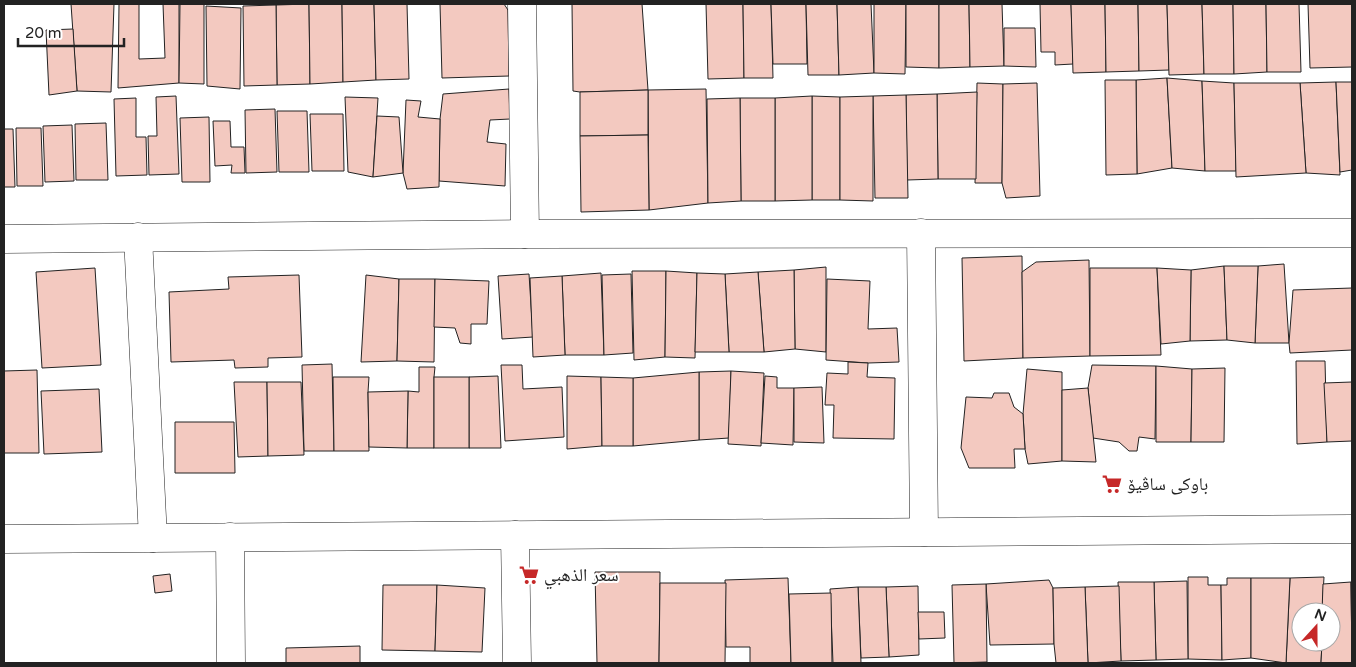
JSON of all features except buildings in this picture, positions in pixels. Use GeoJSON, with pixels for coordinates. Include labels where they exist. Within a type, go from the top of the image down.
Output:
{"type":"FeatureCollection","features":[{"type":"Feature","properties":{"kind":"street"},"geometry":{"type":"LineString","coordinates":[[522,4],[525,234]]}},
{"type":"Feature","properties":{"kind":"street"},"geometry":{"type":"LineString","coordinates":[[921,233],[924,532]]}},
{"type":"Feature","properties":{"kind":"street"},"geometry":{"type":"LineString","coordinates":[[4,239],[525,234],[1352,233]]}},
{"type":"Feature","properties":{"kind":"street"},"geometry":{"type":"LineString","coordinates":[[138,238],[153,538]]}},
{"type":"Feature","properties":{"kind":"street"},"geometry":{"type":"LineString","coordinates":[[4,539],[1352,529]]}},
{"type":"Feature","properties":{"kind":"street"},"geometry":{"type":"LineString","coordinates":[[515,535],[517,663]]}},
{"type":"Feature","properties":{"kind":"street"},"geometry":{"type":"LineString","coordinates":[[230,537],[232,663]]}},
{"type":"Feature","properties":{"kind":"place","name":"باوکی ساڤیۆ"},"geometry":{"type":"Point","coordinates":[1112,484]}},
{"type":"Feature","properties":{"kind":"place","name":"سعر الذهبي"},"geometry":{"type":"Point","coordinates":[529,575]}}]}
